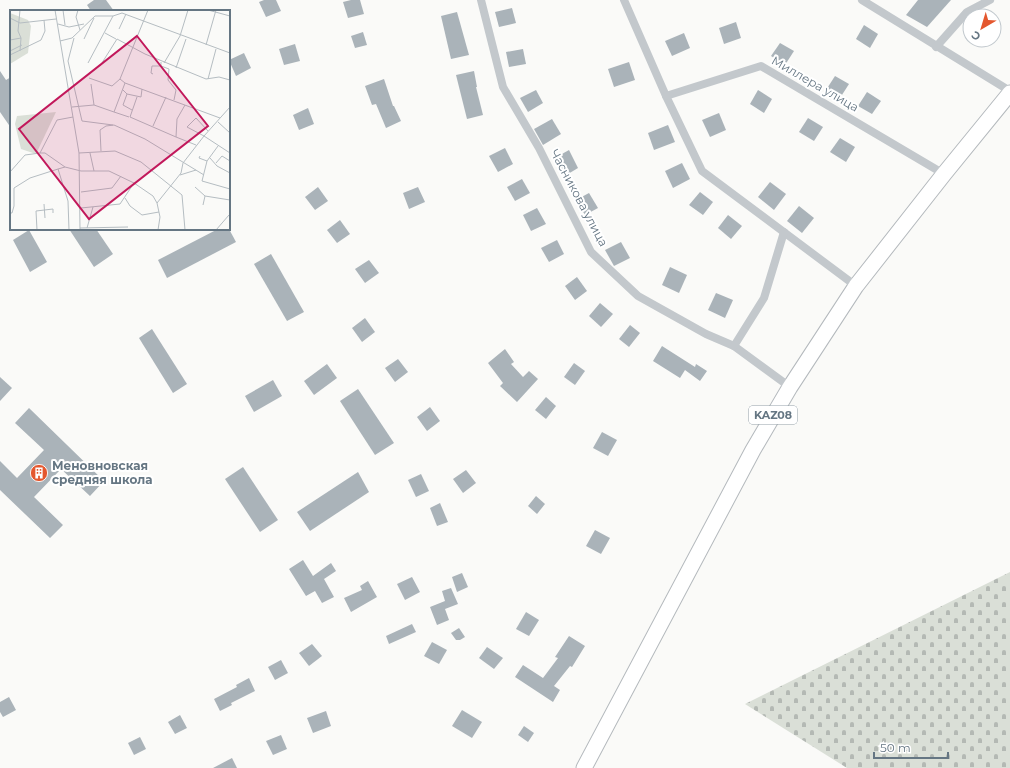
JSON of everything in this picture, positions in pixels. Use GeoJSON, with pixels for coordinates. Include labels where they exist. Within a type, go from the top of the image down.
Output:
{"type":"FeatureCollection","features":[{"type":"Feature","properties":{"kind":"highway","name":"KAZ08"},"geometry":{"type":"LineString","coordinates":[[584,768],[753,450],[790,387],[856,286],[1010,92]]}},
{"type":"Feature","properties":{"kind":"street","name":"Часникова улица"},"geometry":{"type":"LineString","coordinates":[[481,0],[503,87],[539,148],[591,252],[638,296],[706,334],[734,346],[790,387]]}},
{"type":"Feature","properties":{"kind":"street"},"geometry":{"type":"LineString","coordinates":[[624,0],[666,96],[702,171],[856,286]]}},
{"type":"Feature","properties":{"kind":"street"},"geometry":{"type":"LineString","coordinates":[[862,0],[1010,92]]}},
{"type":"Feature","properties":{"kind":"street"},"geometry":{"type":"LineString","coordinates":[[936,47],[967,12],[990,0]]}},
{"type":"Feature","properties":{"kind":"street","name":"Миллера улица"},"geometry":{"type":"LineString","coordinates":[[666,96],[761,66],[944,174]]}},
{"type":"Feature","properties":{"kind":"street"},"geometry":{"type":"LineString","coordinates":[[734,346],[764,298],[784,232]]}},
{"type":"Feature","properties":{"kind":"green space"},"geometry":{"type":"Polygon","coordinates":[[[1010,572],[1010,768],[847,768],[745,704],[1010,572]]]}},
{"type":"Feature","properties":{"kind":"building"},"geometry":{"type":"Polygon","coordinates":[[[94,0],[106,0],[113,10],[90,10],[87,5],[94,0]]]}},
{"type":"Feature","properties":{"kind":"building"},"geometry":{"type":"Polygon","coordinates":[[[264,0],[276,0],[281,11],[266,17],[259,2],[264,0]]]}},
{"type":"Feature","properties":{"kind":"building"},"geometry":{"type":"Polygon","coordinates":[[[360,0],[364,14],[348,18],[343,2],[360,0]]]}},
{"type":"Feature","properties":{"kind":"building"},"geometry":{"type":"Polygon","coordinates":[[[918,0],[951,0],[927,27],[906,15],[918,0]]]}},
{"type":"Feature","properties":{"kind":"building"},"geometry":{"type":"Polygon","coordinates":[[[512,8],[516,23],[499,27],[495,12],[512,8]]]}},
{"type":"Feature","properties":{"kind":"building"},"geometry":{"type":"Polygon","coordinates":[[[457,12],[469,55],[451,59],[441,16],[457,12]]]}},
{"type":"Feature","properties":{"kind":"building"},"geometry":{"type":"Polygon","coordinates":[[[736,22],[741,38],[724,44],[719,28],[736,22]]]}},
{"type":"Feature","properties":{"kind":"building"},"geometry":{"type":"Polygon","coordinates":[[[864,25],[878,34],[870,48],[856,39],[864,25]]]}},
{"type":"Feature","properties":{"kind":"building"},"geometry":{"type":"Polygon","coordinates":[[[363,32],[367,45],[355,48],[351,36],[363,32]]]}},
{"type":"Feature","properties":{"kind":"building"},"geometry":{"type":"Polygon","coordinates":[[[684,33],[690,48],[672,56],[665,41],[684,33]]]}},
{"type":"Feature","properties":{"kind":"building"},"geometry":{"type":"Polygon","coordinates":[[[780,43],[794,51],[785,65],[771,56],[780,43]]]}},
{"type":"Feature","properties":{"kind":"building"},"geometry":{"type":"Polygon","coordinates":[[[295,44],[300,61],[284,65],[279,49],[295,44]]]}},
{"type":"Feature","properties":{"kind":"building"},"geometry":{"type":"Polygon","coordinates":[[[523,49],[526,64],[509,67],[506,52],[523,49]]]}},
{"type":"Feature","properties":{"kind":"building"},"geometry":{"type":"Polygon","coordinates":[[[244,53],[251,68],[236,76],[230,60],[244,53]]]}},
{"type":"Feature","properties":{"kind":"building"},"geometry":{"type":"Polygon","coordinates":[[[629,62],[635,80],[614,87],[608,69],[629,62]]]}},
{"type":"Feature","properties":{"kind":"building"},"geometry":{"type":"Polygon","coordinates":[[[0,71],[6,80],[10,78],[10,127],[0,112],[0,71]]]}},
{"type":"Feature","properties":{"kind":"building"},"geometry":{"type":"Polygon","coordinates":[[[474,71],[476,87],[483,115],[467,119],[456,75],[474,71]]]}},
{"type":"Feature","properties":{"kind":"building"},"geometry":{"type":"Polygon","coordinates":[[[835,76],[849,84],[840,98],[826,90],[835,76]]]}},
{"type":"Feature","properties":{"kind":"building"},"geometry":{"type":"Polygon","coordinates":[[[384,79],[393,106],[401,121],[386,128],[376,104],[372,105],[365,86],[384,79]]]}},
{"type":"Feature","properties":{"kind":"building"},"geometry":{"type":"Polygon","coordinates":[[[536,90],[543,103],[528,112],[520,98],[536,90]]]}},
{"type":"Feature","properties":{"kind":"building"},"geometry":{"type":"Polygon","coordinates":[[[758,90],[772,99],[764,113],[750,104],[758,90]]]}},
{"type":"Feature","properties":{"kind":"building"},"geometry":{"type":"Polygon","coordinates":[[[867,92],[881,101],[872,114],[858,106],[867,92]]]}},
{"type":"Feature","properties":{"kind":"building"},"geometry":{"type":"Polygon","coordinates":[[[308,108],[314,124],[299,130],[293,115],[308,108]]]}},
{"type":"Feature","properties":{"kind":"building"},"geometry":{"type":"Polygon","coordinates":[[[719,113],[726,130],[710,137],[702,120],[719,113]]]}},
{"type":"Feature","properties":{"kind":"building"},"geometry":{"type":"Polygon","coordinates":[[[808,118],[823,127],[814,141],[799,132],[808,118]]]}},
{"type":"Feature","properties":{"kind":"building"},"geometry":{"type":"Polygon","coordinates":[[[552,119],[561,134],[543,145],[534,129],[552,119]]]}},
{"type":"Feature","properties":{"kind":"building"},"geometry":{"type":"Polygon","coordinates":[[[668,125],[675,142],[654,150],[648,133],[668,125]]]}},
{"type":"Feature","properties":{"kind":"building"},"geometry":{"type":"Polygon","coordinates":[[[840,138],[855,147],[846,162],[830,152],[840,138]]]}},
{"type":"Feature","properties":{"kind":"building"},"geometry":{"type":"Polygon","coordinates":[[[505,148],[513,164],[498,172],[489,156],[505,148]]]}},
{"type":"Feature","properties":{"kind":"building"},"geometry":{"type":"Polygon","coordinates":[[[569,150],[578,168],[563,177],[553,159],[569,150]]]}},
{"type":"Feature","properties":{"kind":"building"},"geometry":{"type":"Polygon","coordinates":[[[682,163],[690,179],[673,188],[665,171],[682,163]]]}},
{"type":"Feature","properties":{"kind":"building"},"geometry":{"type":"Polygon","coordinates":[[[522,179],[530,193],[515,201],[507,187],[522,179]]]}},
{"type":"Feature","properties":{"kind":"building"},"geometry":{"type":"Polygon","coordinates":[[[770,182],[786,194],[774,210],[758,197],[770,182]]]}},
{"type":"Feature","properties":{"kind":"building"},"geometry":{"type":"Polygon","coordinates":[[[318,187],[328,201],[315,210],[305,197],[318,187]]]}},
{"type":"Feature","properties":{"kind":"building"},"geometry":{"type":"Polygon","coordinates":[[[418,187],[425,202],[409,209],[403,193],[418,187]]]}},
{"type":"Feature","properties":{"kind":"building"},"geometry":{"type":"Polygon","coordinates":[[[700,192],[713,202],[703,215],[689,205],[700,192]]]}},
{"type":"Feature","properties":{"kind":"building"},"geometry":{"type":"Polygon","coordinates":[[[589,193],[598,208],[585,215],[576,200],[589,193]]]}},
{"type":"Feature","properties":{"kind":"building"},"geometry":{"type":"Polygon","coordinates":[[[799,206],[814,218],[802,233],[787,221],[799,206]]]}},
{"type":"Feature","properties":{"kind":"building"},"geometry":{"type":"Polygon","coordinates":[[[537,208],[546,224],[531,231],[523,215],[537,208]]]}},
{"type":"Feature","properties":{"kind":"building"},"geometry":{"type":"Polygon","coordinates":[[[728,215],[742,226],[731,239],[718,228],[728,215]]]}},
{"type":"Feature","properties":{"kind":"building"},"geometry":{"type":"Polygon","coordinates":[[[340,220],[350,234],[337,243],[327,230],[340,220]]]}},
{"type":"Feature","properties":{"kind":"building"},"geometry":{"type":"Polygon","coordinates":[[[29,230],[47,262],[30,272],[13,240],[29,230]]]}},
{"type":"Feature","properties":{"kind":"building"},"geometry":{"type":"Polygon","coordinates":[[[70,230],[97,230],[113,254],[94,267],[70,230]]]}},
{"type":"Feature","properties":{"kind":"building"},"geometry":{"type":"Polygon","coordinates":[[[216,230],[230,230],[236,242],[167,278],[158,260],[216,230]]]}},
{"type":"Feature","properties":{"kind":"building"},"geometry":{"type":"Polygon","coordinates":[[[557,240],[564,254],[549,262],[541,248],[557,240]]]}},
{"type":"Feature","properties":{"kind":"building"},"geometry":{"type":"Polygon","coordinates":[[[621,242],[630,258],[614,266],[605,250],[621,242]]]}},
{"type":"Feature","properties":{"kind":"building"},"geometry":{"type":"Polygon","coordinates":[[[271,254],[304,312],[287,321],[254,264],[271,254]]]}},
{"type":"Feature","properties":{"kind":"building"},"geometry":{"type":"Polygon","coordinates":[[[369,260],[379,273],[365,283],[355,269],[369,260]]]}},
{"type":"Feature","properties":{"kind":"building"},"geometry":{"type":"Polygon","coordinates":[[[670,267],[687,275],[679,293],[662,285],[670,267]]]}},
{"type":"Feature","properties":{"kind":"building"},"geometry":{"type":"Polygon","coordinates":[[[577,277],[587,291],[575,300],[565,286],[577,277]]]}},
{"type":"Feature","properties":{"kind":"building"},"geometry":{"type":"Polygon","coordinates":[[[716,293],[733,300],[725,318],[708,310],[716,293]]]}},
{"type":"Feature","properties":{"kind":"building"},"geometry":{"type":"Polygon","coordinates":[[[600,303],[613,314],[601,327],[589,316],[600,303]]]}},
{"type":"Feature","properties":{"kind":"building"},"geometry":{"type":"Polygon","coordinates":[[[365,318],[375,332],[362,342],[352,328],[365,318]]]}},
{"type":"Feature","properties":{"kind":"building"},"geometry":{"type":"Polygon","coordinates":[[[630,325],[640,333],[629,347],[619,339],[630,325]]]}},
{"type":"Feature","properties":{"kind":"building"},"geometry":{"type":"Polygon","coordinates":[[[152,329],[187,384],[173,393],[139,338],[152,329]]]}},
{"type":"Feature","properties":{"kind":"building"},"geometry":{"type":"Polygon","coordinates":[[[662,346],[695,367],[696,364],[707,371],[700,381],[685,370],[680,378],[653,361],[662,346]]]}},
{"type":"Feature","properties":{"kind":"building"},"geometry":{"type":"Polygon","coordinates":[[[505,349],[514,362],[511,364],[523,377],[529,371],[538,379],[517,402],[500,386],[503,383],[488,363],[505,349]]]}},
{"type":"Feature","properties":{"kind":"building"},"geometry":{"type":"Polygon","coordinates":[[[398,359],[408,372],[395,382],[385,368],[398,359]]]}},
{"type":"Feature","properties":{"kind":"building"},"geometry":{"type":"Polygon","coordinates":[[[574,363],[585,371],[575,385],[564,377],[574,363]]]}},
{"type":"Feature","properties":{"kind":"building"},"geometry":{"type":"Polygon","coordinates":[[[327,364],[337,378],[314,395],[304,381],[327,364]]]}},
{"type":"Feature","properties":{"kind":"building"},"geometry":{"type":"Polygon","coordinates":[[[0,377],[12,388],[0,401],[0,377]]]}},
{"type":"Feature","properties":{"kind":"building"},"geometry":{"type":"Polygon","coordinates":[[[273,380],[282,396],[254,412],[245,396],[273,380]]]}},
{"type":"Feature","properties":{"kind":"building"},"geometry":{"type":"Polygon","coordinates":[[[358,389],[394,443],[375,455],[340,401],[358,389]]]}},
{"type":"Feature","properties":{"kind":"building"},"geometry":{"type":"Polygon","coordinates":[[[546,397],[556,406],[546,419],[535,410],[546,397]]]}},
{"type":"Feature","properties":{"kind":"building"},"geometry":{"type":"Polygon","coordinates":[[[430,407],[440,421],[427,431],[417,417],[430,407]]]}},
{"type":"Feature","properties":{"kind":"building","name":"Меновновская средняя школа"},"geometry":{"type":"Polygon","coordinates":[[[29,408],[104,481],[90,496],[61,469],[34,497],[63,525],[50,538],[0,490],[0,461],[17,478],[44,450],[15,423],[29,408]]]}},
{"type":"Feature","properties":{"kind":"building"},"geometry":{"type":"Polygon","coordinates":[[[602,432],[617,440],[608,456],[593,448],[602,432]]]}},
{"type":"Feature","properties":{"kind":"building"},"geometry":{"type":"Polygon","coordinates":[[[243,467],[278,520],[260,532],[225,479],[243,467]]]}},
{"type":"Feature","properties":{"kind":"building"},"geometry":{"type":"Polygon","coordinates":[[[466,470],[476,483],[463,493],[453,479],[466,470]]]}},
{"type":"Feature","properties":{"kind":"building"},"geometry":{"type":"Polygon","coordinates":[[[358,472],[369,492],[310,531],[297,512],[358,472]]]}},
{"type":"Feature","properties":{"kind":"building"},"geometry":{"type":"Polygon","coordinates":[[[421,474],[429,491],[416,497],[408,480],[421,474]]]}},
{"type":"Feature","properties":{"kind":"building"},"geometry":{"type":"Polygon","coordinates":[[[536,496],[545,504],[537,514],[528,506],[536,496]]]}},
{"type":"Feature","properties":{"kind":"building"},"geometry":{"type":"Polygon","coordinates":[[[440,503],[448,522],[437,526],[430,508],[440,503]]]}},
{"type":"Feature","properties":{"kind":"building"},"geometry":{"type":"Polygon","coordinates":[[[595,530],[610,538],[601,554],[586,546],[595,530]]]}},
{"type":"Feature","properties":{"kind":"building"},"geometry":{"type":"Polygon","coordinates":[[[303,560],[313,576],[331,563],[336,571],[324,579],[334,597],[322,603],[315,591],[306,596],[289,569],[303,560]]]}},
{"type":"Feature","properties":{"kind":"building"},"geometry":{"type":"Polygon","coordinates":[[[462,573],[468,587],[457,592],[452,577],[462,573]]]}},
{"type":"Feature","properties":{"kind":"building"},"geometry":{"type":"Polygon","coordinates":[[[412,577],[420,592],[405,600],[397,584],[412,577]]]}},
{"type":"Feature","properties":{"kind":"building"},"geometry":{"type":"Polygon","coordinates":[[[368,581],[377,597],[351,612],[344,598],[362,590],[360,586],[368,581]]]}},
{"type":"Feature","properties":{"kind":"building"},"geometry":{"type":"Polygon","coordinates":[[[451,588],[458,604],[445,609],[449,620],[437,625],[430,607],[445,601],[442,591],[451,588]]]}},
{"type":"Feature","properties":{"kind":"building"},"geometry":{"type":"Polygon","coordinates":[[[526,612],[539,620],[529,636],[516,629],[526,612]]]}},
{"type":"Feature","properties":{"kind":"building"},"geometry":{"type":"Polygon","coordinates":[[[412,624],[416,632],[389,644],[386,636],[412,624]]]}},
{"type":"Feature","properties":{"kind":"building"},"geometry":{"type":"Polygon","coordinates":[[[459,628],[465,637],[460,640],[456,640],[451,633],[459,628]]]}},
{"type":"Feature","properties":{"kind":"building"},"geometry":{"type":"Polygon","coordinates":[[[569,636],[585,646],[572,667],[570,666],[554,686],[560,690],[553,702],[515,677],[523,665],[543,678],[558,658],[555,657],[569,636]]]}},
{"type":"Feature","properties":{"kind":"building"},"geometry":{"type":"Polygon","coordinates":[[[432,642],[447,650],[439,664],[424,656],[432,642]]]}},
{"type":"Feature","properties":{"kind":"building"},"geometry":{"type":"Polygon","coordinates":[[[312,644],[322,656],[309,666],[299,653],[312,644]]]}},
{"type":"Feature","properties":{"kind":"building"},"geometry":{"type":"Polygon","coordinates":[[[487,647],[503,658],[494,669],[479,658],[487,647]]]}},
{"type":"Feature","properties":{"kind":"building"},"geometry":{"type":"Polygon","coordinates":[[[281,660],[288,673],[275,680],[268,667],[281,660]]]}},
{"type":"Feature","properties":{"kind":"building"},"geometry":{"type":"Polygon","coordinates":[[[249,678],[255,691],[231,703],[232,705],[220,711],[214,699],[237,687],[236,685],[249,678]]]}},
{"type":"Feature","properties":{"kind":"building"},"geometry":{"type":"Polygon","coordinates":[[[9,697],[16,710],[3,717],[0,712],[0,702],[9,697]]]}},
{"type":"Feature","properties":{"kind":"building"},"geometry":{"type":"Polygon","coordinates":[[[462,710],[482,722],[472,738],[452,726],[462,710]]]}},
{"type":"Feature","properties":{"kind":"building"},"geometry":{"type":"Polygon","coordinates":[[[326,711],[331,726],[313,733],[307,718],[326,711]]]}},
{"type":"Feature","properties":{"kind":"building"},"geometry":{"type":"Polygon","coordinates":[[[180,715],[187,728],[175,734],[168,722],[180,715]]]}},
{"type":"Feature","properties":{"kind":"building"},"geometry":{"type":"Polygon","coordinates":[[[524,726],[534,733],[528,742],[518,735],[524,726]]]}},
{"type":"Feature","properties":{"kind":"building"},"geometry":{"type":"Polygon","coordinates":[[[281,735],[287,749],[273,755],[266,741],[281,735]]]}},
{"type":"Feature","properties":{"kind":"building"},"geometry":{"type":"Polygon","coordinates":[[[140,737],[146,749],[134,755],[128,743],[140,737]]]}},
{"type":"Feature","properties":{"kind":"building"},"geometry":{"type":"Polygon","coordinates":[[[232,758],[237,768],[213,768],[232,758]]]}},
{"type":"Feature","properties":{"kind":"place","name":"Меновновская средняя школа"},"geometry":{"type":"Point","coordinates":[39,473]}}]}
